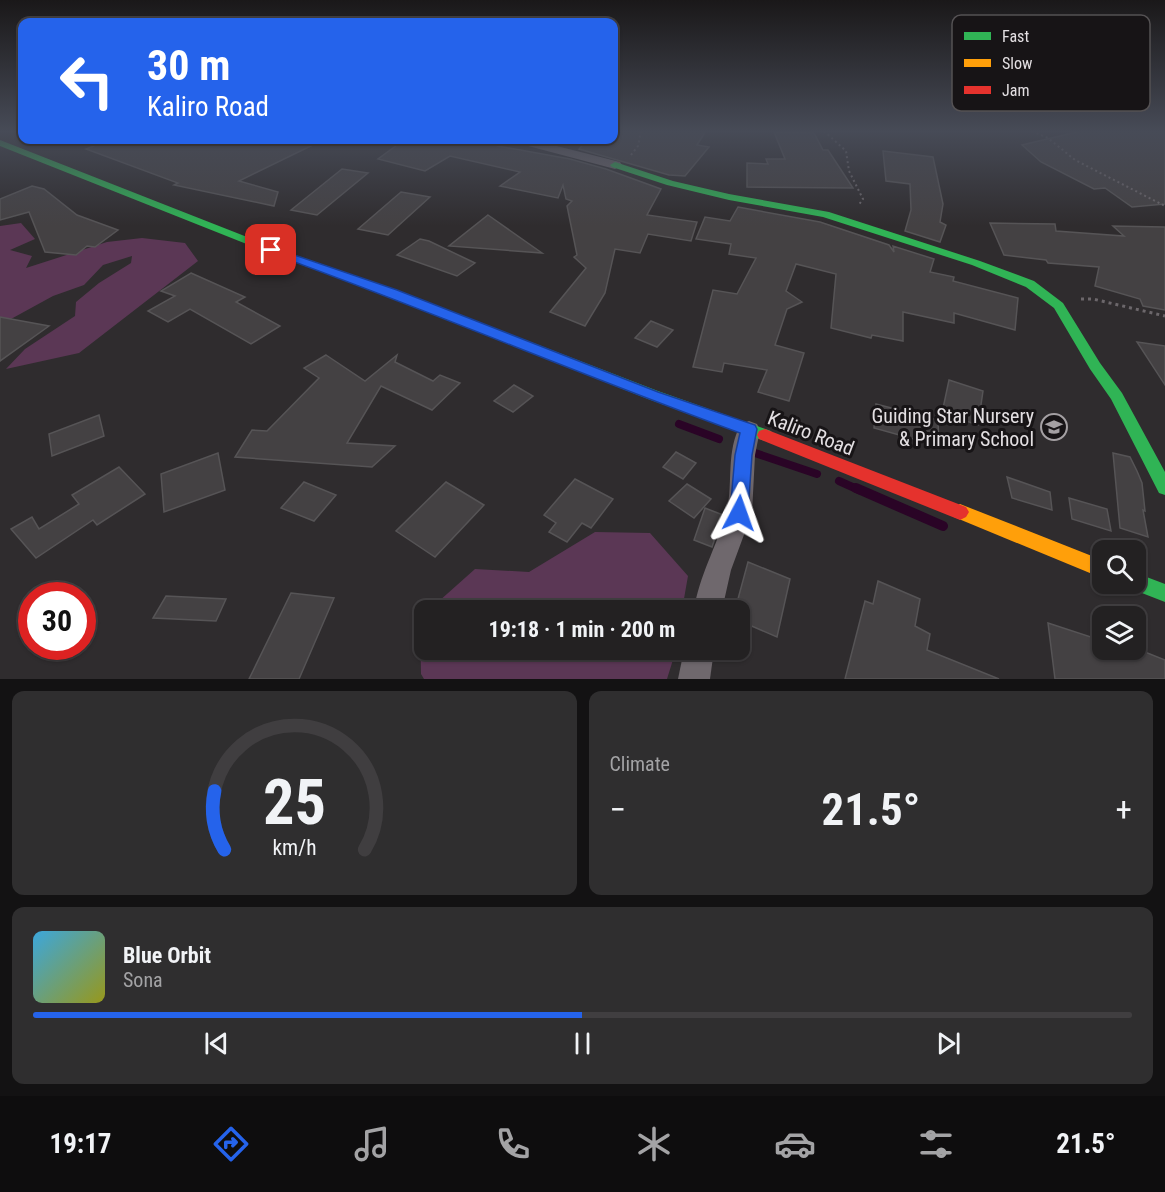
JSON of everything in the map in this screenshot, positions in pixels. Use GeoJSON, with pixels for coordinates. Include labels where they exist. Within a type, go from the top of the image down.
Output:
{"type":"FeatureCollection","features":[{"type":"Feature","properties":{"kind":"main road","name":"Kaliro Road"},"geometry":{"type":"LineString","coordinates":[[50,163],[271,250],[392,293],[653,395],[749,429],[1092,565]]}},
{"type":"Feature","properties":{"kind":"main road"},"geometry":{"type":"LineString","coordinates":[[615,165],[670,183],[729,197],[825,214],[976,263],[1030,284],[1059,306],[1095,366],[1117,397],[1165,488]]}},
{"type":"Feature","properties":{"kind":"main road"},"geometry":{"type":"LineString","coordinates":[[1146,586],[1165,593]]}},
{"type":"Feature","properties":{"kind":"street"},"geometry":{"type":"LineString","coordinates":[[606,163],[615,165]]}},
{"type":"Feature","properties":{"kind":"street"},"geometry":{"type":"LineString","coordinates":[[710,600],[717,570],[739,513],[743,455],[749,429]]}},
{"type":"Feature","properties":{"kind":"street"},"geometry":{"type":"LineString","coordinates":[[694,679],[697,660]]}},
{"type":"Feature","properties":{"kind":"path"},"geometry":{"type":"LineString","coordinates":[[615,165],[619,163]]}},
{"type":"Feature","properties":{"kind":"path"},"geometry":{"type":"LineString","coordinates":[[848,163],[849,171],[863,199],[848,222]]}},
{"type":"Feature","properties":{"kind":"path"},"geometry":{"type":"LineString","coordinates":[[1080,163],[1165,206]]}},
{"type":"Feature","properties":{"kind":"path"},"geometry":{"type":"LineString","coordinates":[[1059,306],[1069,300],[1093,299],[1165,315]]}},
{"type":"Feature","properties":{"kind":"shaded area"},"geometry":{"type":"Polygon","coordinates":[[[21,223],[35,239],[10,250],[32,256],[26,268],[107,242],[142,238],[185,243],[198,261],[79,353],[6,369],[25,349],[75,316],[76,302],[99,283],[131,263],[132,256],[103,265],[84,285],[53,296],[0,325],[0,226],[21,223]]]}},
{"type":"Feature","properties":{"kind":"shaded area"},"geometry":{"type":"Polygon","coordinates":[[[595,532],[650,533],[688,576],[684,600],[440,600],[475,569],[529,572],[595,532]]]}},
{"type":"Feature","properties":{"kind":"shaded area"},"geometry":{"type":"Polygon","coordinates":[[[421,660],[673,660],[667,679],[424,679],[421,674],[421,660]]]}},
{"type":"Feature","properties":{"kind":"building"},"geometry":{"type":"Polygon","coordinates":[[[123,163],[277,163],[239,181],[278,192],[274,206],[174,185],[178,183],[123,163]]]}},
{"type":"Feature","properties":{"kind":"building"},"geometry":{"type":"Polygon","coordinates":[[[392,163],[439,163],[425,171],[392,163]]]}},
{"type":"Feature","properties":{"kind":"building"},"geometry":{"type":"Polygon","coordinates":[[[479,163],[583,163],[661,189],[647,215],[697,222],[691,241],[648,234],[640,253],[615,249],[605,293],[585,326],[550,312],[586,268],[574,257],[577,255],[567,206],[572,201],[566,199],[563,185],[558,198],[500,186],[520,172],[479,163]]]}},
{"type":"Feature","properties":{"kind":"building"},"geometry":{"type":"Polygon","coordinates":[[[626,163],[696,163],[685,176],[669,175],[626,163]]]}},
{"type":"Feature","properties":{"kind":"building"},"geometry":{"type":"Polygon","coordinates":[[[747,163],[836,163],[853,188],[747,187],[747,163]]]}},
{"type":"Feature","properties":{"kind":"building"},"geometry":{"type":"Polygon","coordinates":[[[884,163],[934,163],[943,204],[940,222],[946,225],[940,242],[905,231],[911,210],[910,184],[886,181],[884,163]]]}},
{"type":"Feature","properties":{"kind":"building"},"geometry":{"type":"Polygon","coordinates":[[[1042,163],[1165,163],[1165,204],[1132,207],[1105,188],[1094,189],[1042,163]]]}},
{"type":"Feature","properties":{"kind":"building"},"geometry":{"type":"Polygon","coordinates":[[[342,169],[368,173],[317,215],[291,210],[342,169]]]}},
{"type":"Feature","properties":{"kind":"building"},"geometry":{"type":"Polygon","coordinates":[[[32,186],[44,189],[77,215],[118,230],[95,247],[87,246],[76,255],[45,252],[29,212],[0,220],[0,199],[32,186]]]}},
{"type":"Feature","properties":{"kind":"building"},"geometry":{"type":"Polygon","coordinates":[[[401,192],[430,197],[388,235],[358,229],[401,192]]]}},
{"type":"Feature","properties":{"kind":"building"},"geometry":{"type":"Polygon","coordinates":[[[738,207],[820,222],[889,245],[894,252],[893,246],[934,259],[930,272],[954,277],[953,281],[1018,298],[1015,330],[954,313],[954,323],[903,312],[903,341],[872,335],[871,338],[831,328],[836,274],[796,264],[786,291],[802,302],[787,309],[775,345],[804,353],[789,401],[758,392],[767,370],[724,363],[722,372],[693,367],[713,290],[737,294],[756,258],[729,254],[731,244],[696,239],[705,217],[730,221],[738,207]]]}},
{"type":"Feature","properties":{"kind":"building"},"geometry":{"type":"Polygon","coordinates":[[[488,215],[542,253],[449,246],[488,215]]]}},
{"type":"Feature","properties":{"kind":"building"},"geometry":{"type":"Polygon","coordinates":[[[990,223],[1055,224],[1056,231],[1124,236],[1113,226],[1165,227],[1165,310],[1143,306],[1140,299],[1095,286],[1099,267],[1048,263],[1046,260],[1004,255],[990,223]]]}},
{"type":"Feature","properties":{"kind":"building"},"geometry":{"type":"Polygon","coordinates":[[[420,239],[475,263],[457,276],[397,255],[420,239]]]}},
{"type":"Feature","properties":{"kind":"building"},"geometry":{"type":"Polygon","coordinates":[[[191,273],[245,297],[236,302],[280,326],[251,344],[190,309],[168,322],[148,311],[175,296],[161,291],[191,273]]]}},
{"type":"Feature","properties":{"kind":"building"},"geometry":{"type":"Polygon","coordinates":[[[0,317],[49,326],[0,361],[0,317]]]}},
{"type":"Feature","properties":{"kind":"building"},"geometry":{"type":"Polygon","coordinates":[[[651,321],[673,330],[657,347],[635,338],[651,321]]]}},
{"type":"Feature","properties":{"kind":"building"},"geometry":{"type":"Polygon","coordinates":[[[1137,342],[1165,346],[1165,385],[1137,342]]]}},
{"type":"Feature","properties":{"kind":"building"},"geometry":{"type":"Polygon","coordinates":[[[326,355],[365,381],[397,355],[395,362],[433,381],[440,375],[460,383],[432,410],[381,386],[347,443],[395,446],[372,467],[235,457],[252,430],[267,431],[319,378],[304,368],[326,355]]]}},
{"type":"Feature","properties":{"kind":"building"},"geometry":{"type":"Polygon","coordinates":[[[949,380],[983,391],[978,425],[942,413],[949,380]]]}},
{"type":"Feature","properties":{"kind":"building"},"geometry":{"type":"Polygon","coordinates":[[[514,385],[533,396],[513,412],[494,401],[514,385]]]}},
{"type":"Feature","properties":{"kind":"building"},"geometry":{"type":"Polygon","coordinates":[[[876,404],[938,420],[939,446],[874,428],[876,404]]]}},
{"type":"Feature","properties":{"kind":"building"},"geometry":{"type":"Polygon","coordinates":[[[99,415],[104,436],[52,456],[49,434],[99,415]]]}},
{"type":"Feature","properties":{"kind":"building"},"geometry":{"type":"Polygon","coordinates":[[[676,452],[696,463],[683,479],[663,467],[676,452]]]}},
{"type":"Feature","properties":{"kind":"building"},"geometry":{"type":"Polygon","coordinates":[[[218,453],[225,490],[164,512],[161,474],[218,453]]]}},
{"type":"Feature","properties":{"kind":"building"},"geometry":{"type":"Polygon","coordinates":[[[1113,453],[1130,457],[1142,483],[1145,511],[1143,510],[1148,537],[1120,528],[1113,453]]]}},
{"type":"Feature","properties":{"kind":"building"},"geometry":{"type":"Polygon","coordinates":[[[119,467],[145,494],[97,525],[93,520],[36,558],[11,529],[32,517],[39,529],[79,504],[72,495],[119,467]]]}},
{"type":"Feature","properties":{"kind":"building"},"geometry":{"type":"Polygon","coordinates":[[[1007,477],[1050,492],[1052,510],[1012,498],[1007,477]]]}},
{"type":"Feature","properties":{"kind":"building"},"geometry":{"type":"Polygon","coordinates":[[[575,479],[613,499],[591,528],[582,523],[567,542],[549,532],[556,523],[544,515],[575,479]]]}},
{"type":"Feature","properties":{"kind":"building"},"geometry":{"type":"Polygon","coordinates":[[[304,482],[336,495],[314,521],[281,508],[304,482]]]}},
{"type":"Feature","properties":{"kind":"building"},"geometry":{"type":"Polygon","coordinates":[[[446,482],[484,505],[435,557],[396,531],[446,482]]]}},
{"type":"Feature","properties":{"kind":"building"},"geometry":{"type":"Polygon","coordinates":[[[687,484],[711,499],[694,518],[669,501],[687,484]]]}},
{"type":"Feature","properties":{"kind":"building"},"geometry":{"type":"Polygon","coordinates":[[[1069,498],[1107,509],[1111,531],[1072,519],[1069,498]]]}},
{"type":"Feature","properties":{"kind":"building"},"geometry":{"type":"Polygon","coordinates":[[[705,508],[723,515],[712,547],[694,540],[705,508]]]}},
{"type":"Feature","properties":{"kind":"building"},"geometry":{"type":"Polygon","coordinates":[[[748,562],[790,579],[777,637],[750,625],[750,600],[738,600],[748,562]]]}},
{"type":"Feature","properties":{"kind":"building"},"geometry":{"type":"Polygon","coordinates":[[[878,581],[920,599],[915,626],[930,634],[927,650],[999,679],[845,679],[865,601],[873,604],[878,581]]]}},
{"type":"Feature","properties":{"kind":"building"},"geometry":{"type":"Polygon","coordinates":[[[291,593],[334,598],[299,679],[249,679],[291,593]]]}},
{"type":"Feature","properties":{"kind":"building"},"geometry":{"type":"Polygon","coordinates":[[[166,596],[226,599],[216,621],[153,618],[166,596]]]}},
{"type":"Feature","properties":{"kind":"building"},"geometry":{"type":"Polygon","coordinates":[[[1048,623],[1092,637],[1092,660],[1146,660],[1146,652],[1165,660],[1165,679],[1055,679],[1048,623]]]}},
{"type":"Feature","properties":{"kind":"waterway"},"geometry":{"type":"LineString","coordinates":[[679,424],[719,439]]}},
{"type":"Feature","properties":{"kind":"waterway"},"geometry":{"type":"LineString","coordinates":[[749,451],[817,474]]}},
{"type":"Feature","properties":{"kind":"waterway"},"geometry":{"type":"LineString","coordinates":[[839,481],[859,490]]}},
{"type":"Feature","properties":{"kind":"waterway"},"geometry":{"type":"LineString","coordinates":[[856,488],[943,526]]}},
{"type":"Feature","properties":{"kind":"traffic: fast"},"geometry":{"type":"LineString","coordinates":[[50,163],[271,250],[392,293],[653,395],[765,435]]}},
{"type":"Feature","properties":{"kind":"traffic: fast"},"geometry":{"type":"LineString","coordinates":[[615,165],[670,183],[729,197],[825,214],[976,263],[1030,284],[1059,306],[1095,366],[1117,397],[1165,488]]}},
{"type":"Feature","properties":{"kind":"traffic: fast"},"geometry":{"type":"LineString","coordinates":[[1146,586],[1165,593]]}},
{"type":"Feature","properties":{"kind":"traffic: slow"},"geometry":{"type":"LineString","coordinates":[[960,512],[1092,565]]}},
{"type":"Feature","properties":{"kind":"traffic: jam"},"geometry":{"type":"LineString","coordinates":[[765,435],[960,512]]}},
{"type":"Feature","properties":{"kind":"place","name":"Guiding Star Nursery & Primary School"},"geometry":{"type":"Point","coordinates":[1054,427]}},
{"type":"Feature","properties":{"kind":"route"},"geometry":{"type":"LineString","coordinates":[[271,250],[392,293],[502,338],[749,429],[743,455],[739,513]]}}]}
